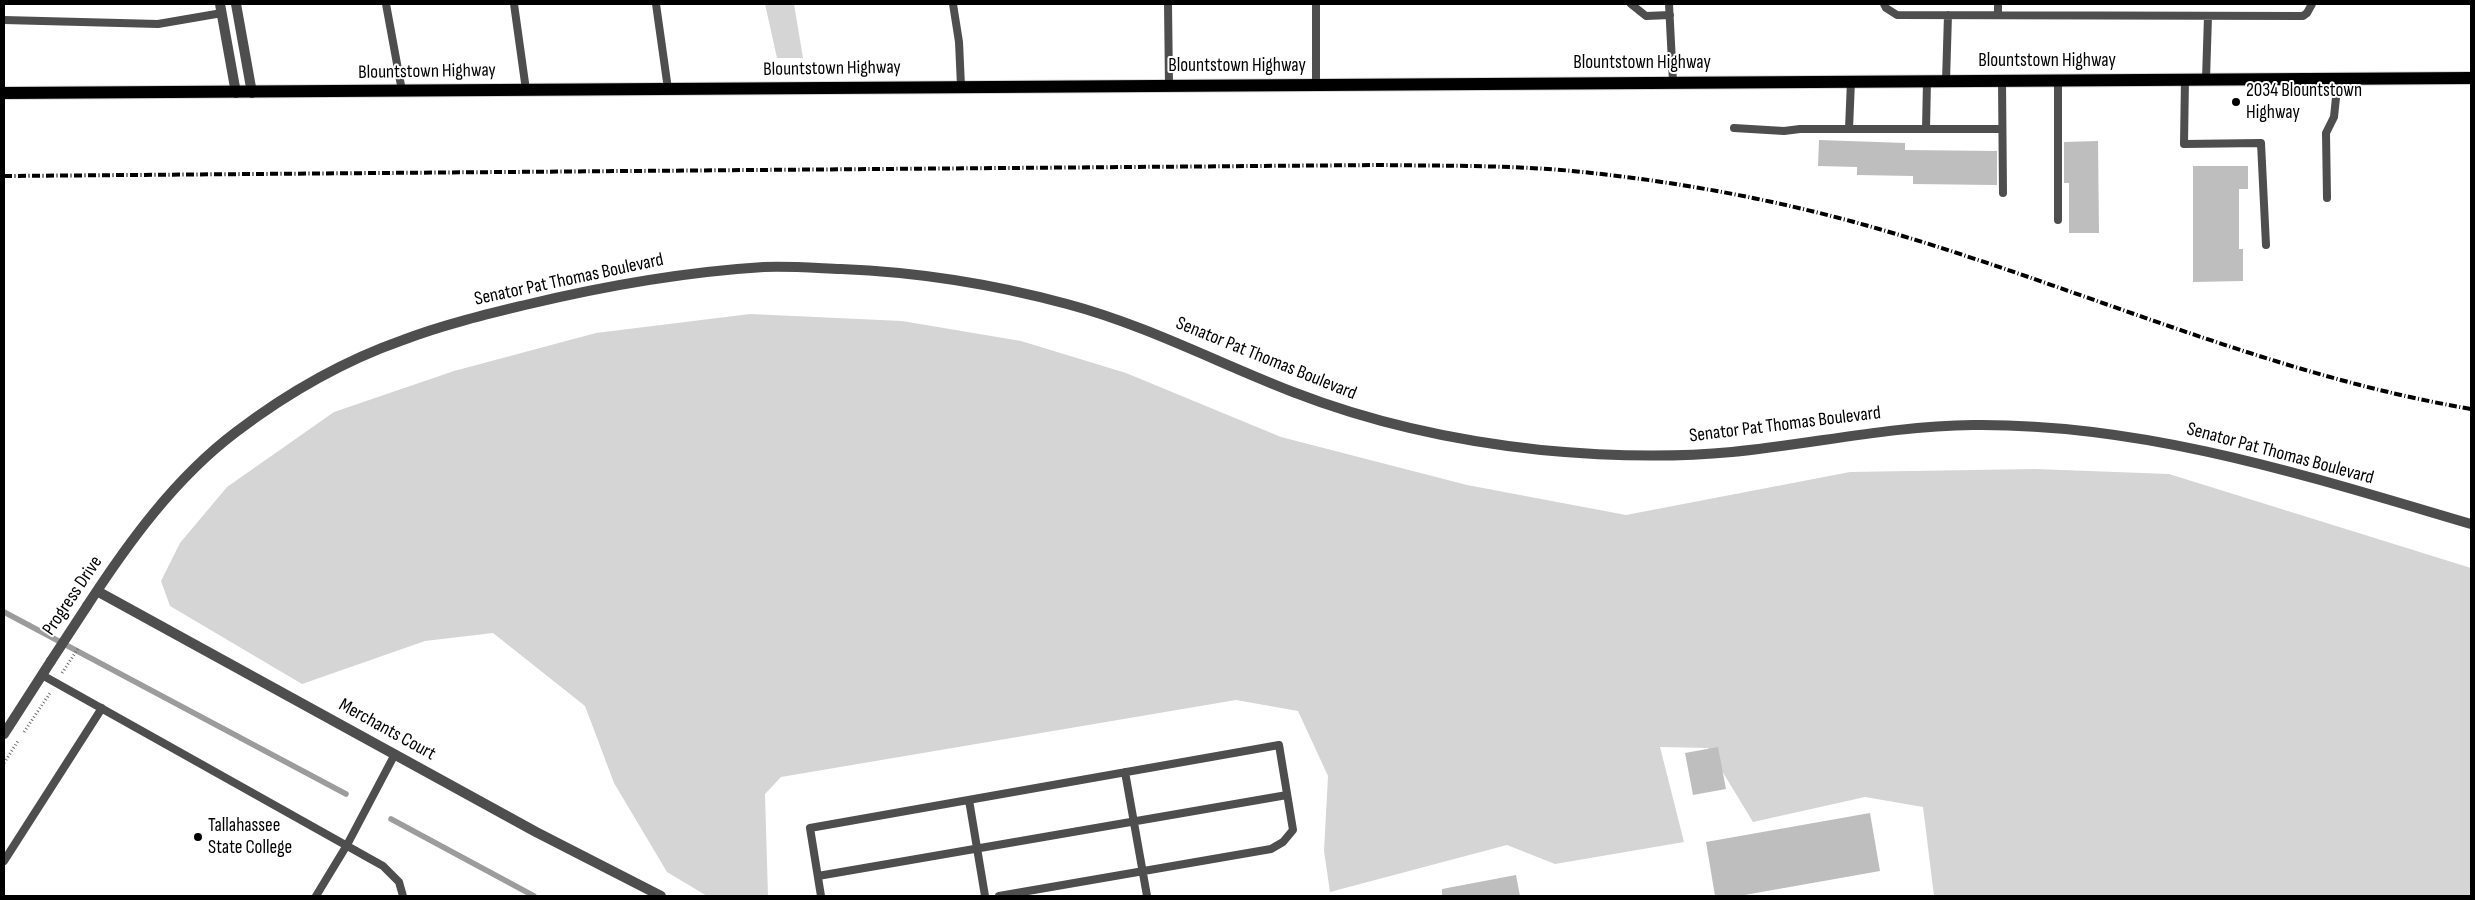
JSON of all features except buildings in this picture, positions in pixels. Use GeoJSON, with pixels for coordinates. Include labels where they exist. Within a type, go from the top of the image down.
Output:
{"type":"FeatureCollection","features":[{"type":"Feature","properties":{"kind":"main road","name":"Blountstown Highway"},"geometry":{"type":"LineString","coordinates":[[4,93],[2471,78]]}},
{"type":"Feature","properties":{"kind":"street"},"geometry":{"type":"LineString","coordinates":[[236,4],[252,92]]}},
{"type":"Feature","properties":{"kind":"street"},"geometry":{"type":"LineString","coordinates":[[221,8],[236,92]]}},
{"type":"Feature","properties":{"kind":"street","name":"Senator Pat Thomas Boulevard"},"geometry":{"type":"LineString","coordinates":[[181,484],[231,436],[282,400],[360,357],[406,339],[481,316],[620,283],[688,274],[771,267],[884,271],[968,281],[1050,300],[1155,333],[1296,394],[1365,416],[1425,432],[1488,443],[1593,454],[1656,456],[1727,452],[1866,432],[1913,428],[1973,425],[2073,429],[2134,437],[2249,460],[2471,524]]}},
{"type":"Feature","properties":{"kind":"street","name":"Progress Drive"},"geometry":{"type":"LineString","coordinates":[[4,734],[135,536],[181,484]]}},
{"type":"Feature","properties":{"kind":"street","name":"Merchants Court"},"geometry":{"type":"LineString","coordinates":[[97,591],[536,832],[661,896]]}},
{"type":"Feature","properties":{"kind":"lane"},"geometry":{"type":"LineString","coordinates":[[386,4],[402,91]]}},
{"type":"Feature","properties":{"kind":"lane"},"geometry":{"type":"LineString","coordinates":[[514,4],[526,90]]}},
{"type":"Feature","properties":{"kind":"lane"},"geometry":{"type":"LineString","coordinates":[[656,4],[668,89]]}},
{"type":"Feature","properties":{"kind":"lane"},"geometry":{"type":"LineString","coordinates":[[953,4],[959,42],[961,86]]}},
{"type":"Feature","properties":{"kind":"lane"},"geometry":{"type":"LineString","coordinates":[[1168,4],[1169,85]]}},
{"type":"Feature","properties":{"kind":"lane"},"geometry":{"type":"LineString","coordinates":[[1316,4],[1316,84]]}},
{"type":"Feature","properties":{"kind":"lane"},"geometry":{"type":"LineString","coordinates":[[1631,4],[1646,16],[1670,15]]}},
{"type":"Feature","properties":{"kind":"lane"},"geometry":{"type":"LineString","coordinates":[[1669,4],[1673,82]]}},
{"type":"Feature","properties":{"kind":"lane"},"geometry":{"type":"LineString","coordinates":[[1884,4],[1886,8],[1897,15],[2208,16],[2303,16],[2312,4]]}},
{"type":"Feature","properties":{"kind":"lane"},"geometry":{"type":"LineString","coordinates":[[1998,4],[1998,15]]}},
{"type":"Feature","properties":{"kind":"lane"},"geometry":{"type":"LineString","coordinates":[[4,20],[158,24],[221,8]]}},
{"type":"Feature","properties":{"kind":"lane"},"geometry":{"type":"LineString","coordinates":[[1946,80],[1948,15]]}},
{"type":"Feature","properties":{"kind":"lane"},"geometry":{"type":"LineString","coordinates":[[2206,79],[2208,16]]}},
{"type":"Feature","properties":{"kind":"lane"},"geometry":{"type":"LineString","coordinates":[[2327,198],[2326,133],[2334,117],[2338,78]]}},
{"type":"Feature","properties":{"kind":"lane"},"geometry":{"type":"LineString","coordinates":[[2184,79],[2184,144],[2261,143],[2266,245]]}},
{"type":"Feature","properties":{"kind":"lane"},"geometry":{"type":"LineString","coordinates":[[1926,129],[1927,80]]}},
{"type":"Feature","properties":{"kind":"lane"},"geometry":{"type":"LineString","coordinates":[[2002,80],[2003,193]]}},
{"type":"Feature","properties":{"kind":"lane"},"geometry":{"type":"LineString","coordinates":[[2058,80],[2058,220]]}},
{"type":"Feature","properties":{"kind":"lane"},"geometry":{"type":"LineString","coordinates":[[1849,129],[1851,81]]}},
{"type":"Feature","properties":{"kind":"lane"},"geometry":{"type":"LineString","coordinates":[[1734,128],[1784,131],[2002,129]]}},
{"type":"Feature","properties":{"kind":"lane"},"geometry":{"type":"LineString","coordinates":[[42,675],[383,866],[399,882],[403,896]]}},
{"type":"Feature","properties":{"kind":"lane"},"geometry":{"type":"LineString","coordinates":[[4,862],[102,708]]}},
{"type":"Feature","properties":{"kind":"lane"},"geometry":{"type":"LineString","coordinates":[[821,896],[810,828],[1279,745],[1293,830],[1283,842],[1271,849],[999,896]]}},
{"type":"Feature","properties":{"kind":"lane"},"geometry":{"type":"LineString","coordinates":[[316,896],[347,845],[395,754]]}},
{"type":"Feature","properties":{"kind":"lane"},"geometry":{"type":"LineString","coordinates":[[1125,772],[1147,896]]}},
{"type":"Feature","properties":{"kind":"lane"},"geometry":{"type":"LineString","coordinates":[[818,876],[1287,795]]}},
{"type":"Feature","properties":{"kind":"lane"},"geometry":{"type":"LineString","coordinates":[[969,800],[985,896]]}},
{"type":"Feature","properties":{"kind":"path"},"geometry":{"type":"LineString","coordinates":[[4,763],[66,668]]}},
{"type":"Feature","properties":{"kind":"shaded area"},"geometry":{"type":"Polygon","coordinates":[[[765,4],[794,4],[803,58],[777,58],[765,4]]]}},
{"type":"Feature","properties":{"kind":"shaded area"},"geometry":{"type":"Polygon","coordinates":[[[750,314],[902,321],[1021,341],[1126,373],[1281,437],[1467,485],[1626,515],[1850,472],[2035,469],[2169,474],[2471,568],[2471,896],[1934,896],[1923,807],[1865,797],[1753,822],[1708,748],[1660,747],[1684,842],[1555,864],[1507,845],[1330,892],[1324,851],[1328,776],[1298,711],[1236,700],[781,777],[765,794],[768,896],[707,896],[667,872],[614,783],[585,706],[493,633],[425,641],[302,684],[170,606],[161,581],[180,543],[227,487],[334,412],[454,371],[596,333],[750,314]]]}},
{"type":"Feature","properties":{"kind":"waterway"},"geometry":{"type":"LineString","coordinates":[[4,612],[346,794]]}},
{"type":"Feature","properties":{"kind":"waterway"},"geometry":{"type":"LineString","coordinates":[[391,819],[534,896]]}},
{"type":"Feature","properties":{"kind":"railway"},"geometry":{"type":"LineString","coordinates":[[4,176],[1380,165],[1507,167],[1583,172],[1712,190],[1839,218],[1997,266],[2153,321],[2310,371],[2390,392],[2471,409]]}},
{"type":"Feature","properties":{"kind":"place","name":"2034 Blountstown Highway"},"geometry":{"type":"Point","coordinates":[2236,102]}},
{"type":"Feature","properties":{"kind":"place","name":"Tallahassee State College"},"geometry":{"type":"Point","coordinates":[198,837]}}]}
